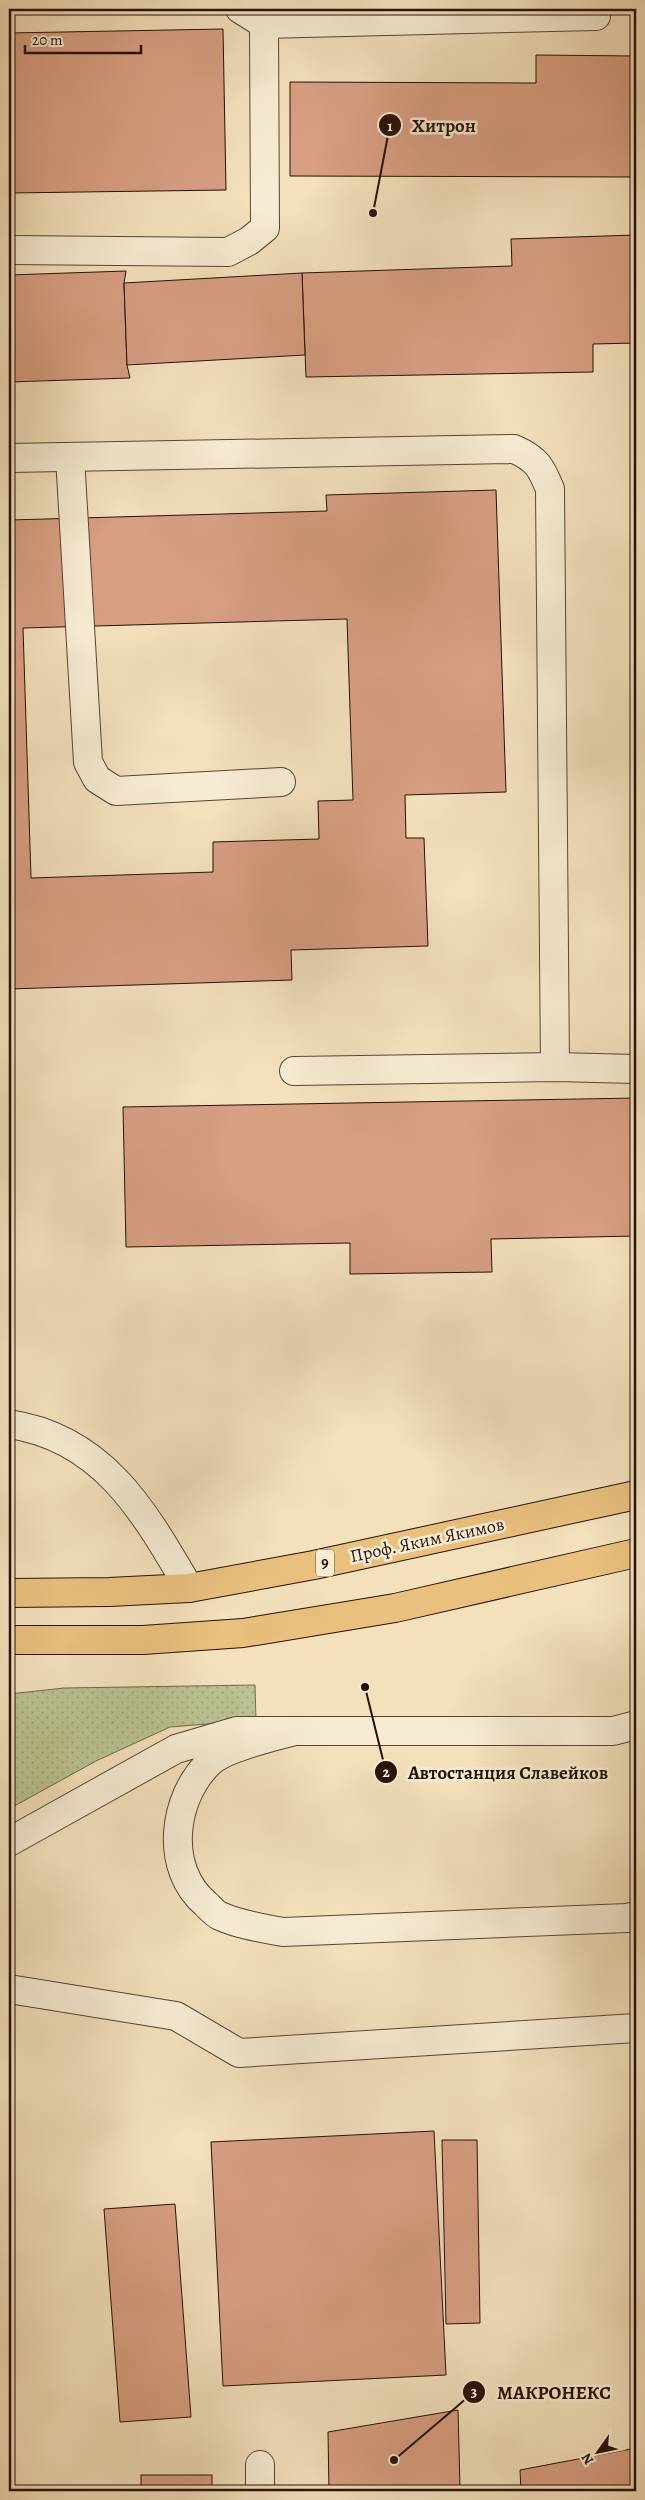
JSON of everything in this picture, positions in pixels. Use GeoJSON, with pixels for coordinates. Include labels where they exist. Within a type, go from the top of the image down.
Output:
{"type":"FeatureCollection","features":[{"type":"Feature","properties":{"kind":"highway","name":"Проф. Яким Якимов"},"geometry":{"type":"LineString","coordinates":[[9,1593],[109,1592],[189,1588],[314,1565],[636,1495]]}},
{"type":"Feature","properties":{"kind":"highway"},"geometry":{"type":"LineString","coordinates":[[9,1640],[143,1640],[244,1633],[396,1608],[636,1553]]}},
{"type":"Feature","properties":{"kind":"lane"},"geometry":{"type":"LineString","coordinates":[[240,9],[264,24],[596,16]]}},
{"type":"Feature","properties":{"kind":"lane"},"geometry":{"type":"LineString","coordinates":[[9,250],[228,252],[249,242],[265,228],[264,24]]}},
{"type":"Feature","properties":{"kind":"lane"},"geometry":{"type":"LineString","coordinates":[[9,458],[514,449],[530,456],[541,467],[550,489],[554,1067]]}},
{"type":"Feature","properties":{"kind":"lane"},"geometry":{"type":"LineString","coordinates":[[70,456],[88,762],[97,779],[116,791],[281,782]]}},
{"type":"Feature","properties":{"kind":"lane"},"geometry":{"type":"LineString","coordinates":[[294,1070],[636,1068]]}},
{"type":"Feature","properties":{"kind":"lane"},"geometry":{"type":"LineString","coordinates":[[9,1424],[25,1427],[57,1439],[84,1454],[107,1472],[141,1509],[189,1588]]}},
{"type":"Feature","properties":{"kind":"lane"},"geometry":{"type":"LineString","coordinates":[[584,1564],[636,1564]]}},
{"type":"Feature","properties":{"kind":"lane"},"geometry":{"type":"LineString","coordinates":[[9,1842],[176,1749],[237,1731],[629,1732]]}},
{"type":"Feature","properties":{"kind":"lane"},"geometry":{"type":"LineString","coordinates":[[295,1731],[252,1742],[211,1761],[191,1785],[181,1816],[176,1846],[182,1871],[195,1895],[219,1916],[252,1926],[283,1932],[627,1918],[636,1916]]}},
{"type":"Feature","properties":{"kind":"lane"},"geometry":{"type":"LineString","coordinates":[[9,1989],[176,2016],[239,2053],[636,2028]]}},
{"type":"Feature","properties":{"kind":"green space"},"geometry":{"type":"Polygon","coordinates":[[[255,1685],[256,1720],[170,1727],[96,1761],[9,1809],[9,1694],[64,1688],[255,1685]]]}},
{"type":"Feature","properties":{"kind":"building"},"geometry":{"type":"Polygon","coordinates":[[[223,29],[226,190],[9,193],[9,33],[223,29]]]}},
{"type":"Feature","properties":{"kind":"building"},"geometry":{"type":"Polygon","coordinates":[[[536,55],[636,56],[636,177],[290,176],[290,82],[536,83],[536,55]]]}},
{"type":"Feature","properties":{"kind":"building"},"geometry":{"type":"Polygon","coordinates":[[[636,235],[636,343],[593,344],[593,372],[306,377],[302,273],[512,266],[511,239],[636,235]]]}},
{"type":"Feature","properties":{"kind":"building"},"geometry":{"type":"Polygon","coordinates":[[[126,271],[124,283],[127,365],[130,378],[9,382],[9,275],[126,271]]]}},
{"type":"Feature","properties":{"kind":"building"},"geometry":{"type":"Polygon","coordinates":[[[302,273],[305,355],[127,365],[124,283],[302,273]]]}},
{"type":"Feature","properties":{"kind":"building"},"geometry":{"type":"Polygon","coordinates":[[[496,490],[506,792],[405,795],[406,838],[424,838],[428,946],[291,950],[292,980],[9,989],[9,505],[10,520],[327,511],[326,495],[496,490]],[[347,619],[23,628],[31,878],[213,872],[213,842],[319,839],[318,801],[353,800],[347,619]]]}},
{"type":"Feature","properties":{"kind":"building"},"geometry":{"type":"Polygon","coordinates":[[[636,1098],[636,1236],[491,1239],[492,1272],[350,1274],[350,1243],[126,1247],[123,1107],[636,1098]]]}},
{"type":"Feature","properties":{"kind":"building"},"geometry":{"type":"Polygon","coordinates":[[[434,2131],[446,2375],[223,2386],[211,2142],[434,2131]]]}},
{"type":"Feature","properties":{"kind":"building"},"geometry":{"type":"Polygon","coordinates":[[[442,2140],[477,2140],[480,2323],[446,2324],[442,2140]]]}},
{"type":"Feature","properties":{"kind":"building"},"geometry":{"type":"Polygon","coordinates":[[[175,2204],[191,2417],[120,2422],[104,2209],[175,2204]]]}},
{"type":"Feature","properties":{"kind":"building"},"geometry":{"type":"Polygon","coordinates":[[[458,2410],[460,2487],[386,2489],[387,2491],[329,2491],[328,2432],[458,2410]]]}},
{"type":"Feature","properties":{"kind":"building"},"geometry":{"type":"Polygon","coordinates":[[[636,2448],[636,2491],[521,2491],[520,2470],[636,2448]]]}},
{"type":"Feature","properties":{"kind":"building"},"geometry":{"type":"Polygon","coordinates":[[[141,2475],[212,2475],[212,2491],[141,2491],[141,2475]]]}},
{"type":"Feature","properties":{"kind":"building"},"geometry":{"type":"Polygon","coordinates":[[[460,2487],[460,2491],[387,2491],[386,2489],[460,2487]]]}},
{"type":"Feature","properties":{"kind":"place","name":"Хитрон"},"geometry":{"type":"Point","coordinates":[373,213]}},
{"type":"Feature","properties":{"kind":"place","name":"Автостанция Славейков"},"geometry":{"type":"Point","coordinates":[365,1687]}},
{"type":"Feature","properties":{"kind":"place","name":"МАКРОНЕКС"},"geometry":{"type":"Point","coordinates":[394,2460]}}]}
